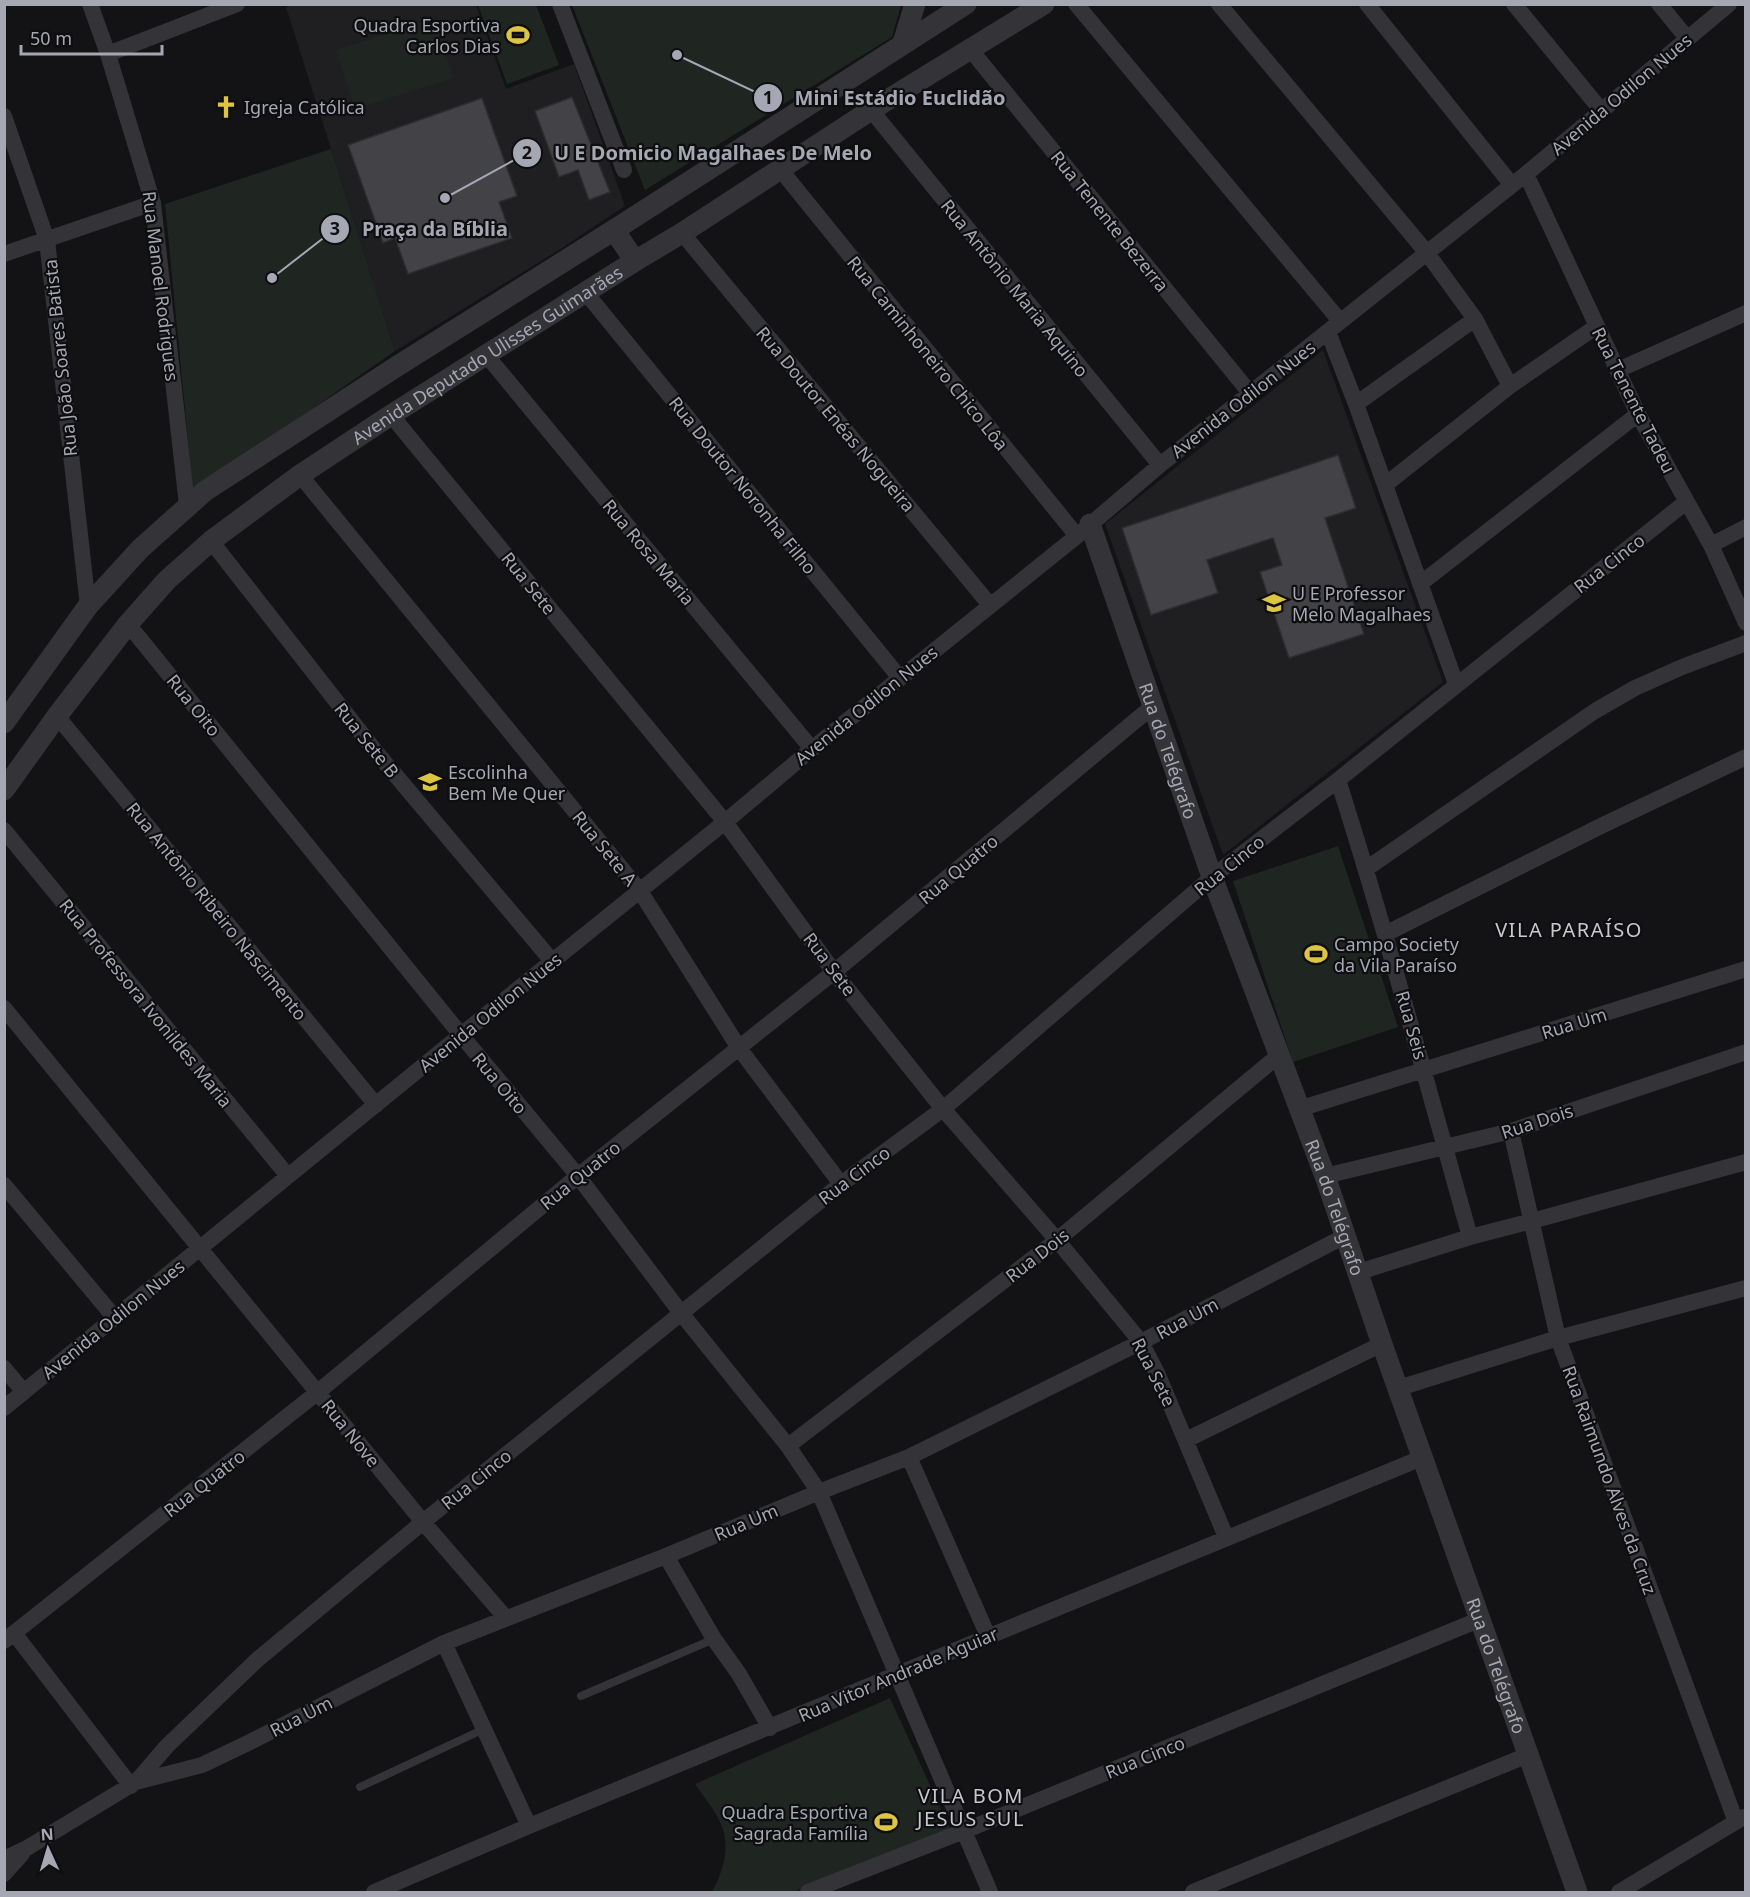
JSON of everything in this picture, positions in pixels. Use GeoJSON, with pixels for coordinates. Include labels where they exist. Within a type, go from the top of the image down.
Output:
{"type":"FeatureCollection","features":[{"type":"Feature","properties":{"kind":"street","name":"Rua Manoel Rodrigues"},"geometry":{"type":"LineString","coordinates":[[90,4],[108,54],[153,202],[187,505]]}},
{"type":"Feature","properties":{"kind":"street"},"geometry":{"type":"LineString","coordinates":[[108,54],[206,10],[237,4]]}},
{"type":"Feature","properties":{"kind":"street"},"geometry":{"type":"LineString","coordinates":[[560,4],[624,170]]}},
{"type":"Feature","properties":{"kind":"street"},"geometry":{"type":"LineString","coordinates":[[903,44],[915,4]]}},
{"type":"Feature","properties":{"kind":"street","name":"Avenida Deputado Ulisses Guimarães"},"geometry":{"type":"LineString","coordinates":[[4,723],[88,606],[140,549],[187,505],[226,476],[966,4]]}},
{"type":"Feature","properties":{"kind":"street","name":"Avenida Deputado Ulisses Guimarães"},"geometry":{"type":"LineString","coordinates":[[4,790],[57,716],[128,624],[167,580],[211,541],[300,474],[391,415],[1044,4]]}},
{"type":"Feature","properties":{"kind":"street"},"geometry":{"type":"LineString","coordinates":[[1076,4],[1334,326],[1356,404],[1456,684]]}},
{"type":"Feature","properties":{"kind":"street"},"geometry":{"type":"LineString","coordinates":[[1219,4],[1428,253],[1475,319],[1510,386]]}},
{"type":"Feature","properties":{"kind":"street","name":"Rua Tenente Tadeu"},"geometry":{"type":"LineString","coordinates":[[1367,4],[1519,179],[1597,326],[1638,414],[1711,545],[1746,623]]}},
{"type":"Feature","properties":{"kind":"street"},"geometry":{"type":"LineString","coordinates":[[1514,4],[1601,110]]}},
{"type":"Feature","properties":{"kind":"street"},"geometry":{"type":"LineString","coordinates":[[1659,4],[1687,38]]}},
{"type":"Feature","properties":{"kind":"street","name":"Avenida Odilon Nues"},"geometry":{"type":"LineString","coordinates":[[4,1408],[1084,530],[1160,465],[1519,179],[1729,4]]}},
{"type":"Feature","properties":{"kind":"street","name":"Rua Tenente Bezerra"},"geometry":{"type":"LineString","coordinates":[[970,49],[1250,393]]}},
{"type":"Feature","properties":{"kind":"street","name":"Rua Antônio Maria Aquino"},"geometry":{"type":"LineString","coordinates":[[871,111],[1160,465]]}},
{"type":"Feature","properties":{"kind":"street","name":"Rua João Soares Batista"},"geometry":{"type":"LineString","coordinates":[[4,116],[47,240],[88,606]]}},
{"type":"Feature","properties":{"kind":"street","name":"Rua Caminhoneiro Chico Lôa"},"geometry":{"type":"LineString","coordinates":[[780,169],[1084,530]]}},
{"type":"Feature","properties":{"kind":"street"},"geometry":{"type":"LineString","coordinates":[[4,254],[153,202]]}},
{"type":"Feature","properties":{"kind":"street"},"geometry":{"type":"LineString","coordinates":[[614,230],[634,261]]}},
{"type":"Feature","properties":{"kind":"street","name":"Rua Doutor Enéas Nogueira"},"geometry":{"type":"LineString","coordinates":[[682,233],[990,605]]}},
{"type":"Feature","properties":{"kind":"street","name":"Rua Doutor Noronha Filho"},"geometry":{"type":"LineString","coordinates":[[586,293],[900,678]]}},
{"type":"Feature","properties":{"kind":"street"},"geometry":{"type":"LineString","coordinates":[[1618,370],[1746,313]]}},
{"type":"Feature","properties":{"kind":"street"},"geometry":{"type":"LineString","coordinates":[[1356,404],[1475,319]]}},
{"type":"Feature","properties":{"kind":"street"},"geometry":{"type":"LineString","coordinates":[[1385,485],[1510,386],[1597,326]]}},
{"type":"Feature","properties":{"kind":"street","name":"Rua Rosa Maria"},"geometry":{"type":"LineString","coordinates":[[487,356],[812,749]]}},
{"type":"Feature","properties":{"kind":"street"},"geometry":{"type":"LineString","coordinates":[[1420,584],[1638,414]]}},
{"type":"Feature","properties":{"kind":"street","name":"Rua Sete"},"geometry":{"type":"LineString","coordinates":[[391,415],[725,822],[834,972],[943,1109],[1057,1240],[1141,1342],[1158,1375],[1226,1538]]}},
{"type":"Feature","properties":{"kind":"street","name":"Rua Sete A"},"geometry":{"type":"LineString","coordinates":[[300,474],[640,891],[739,1048],[841,1184]]}},
{"type":"Feature","properties":{"kind":"street","name":"Rua Cinco"},"geometry":{"type":"LineString","coordinates":[[27,1848],[134,1784],[167,1746],[258,1659],[423,1522],[841,1184],[943,1109],[1212,877],[1338,780],[1686,502]]}},
{"type":"Feature","properties":{"kind":"street"},"geometry":{"type":"LineString","coordinates":[[1711,545],[1746,527]]}},
{"type":"Feature","properties":{"kind":"street","name":"Rua do Telégrafo"},"geometry":{"type":"LineString","coordinates":[[1084,530],[1153,706],[1212,877],[1325,1176],[1382,1344],[1577,1893]]}},
{"type":"Feature","properties":{"kind":"street","name":"Rua Sete B"},"geometry":{"type":"LineString","coordinates":[[211,541],[376,752],[552,961]]}},
{"type":"Feature","properties":{"kind":"street","name":"Rua Oito"},"geometry":{"type":"LineString","coordinates":[[128,624],[578,1176],[681,1313],[788,1446],[819,1491]]}},
{"type":"Feature","properties":{"kind":"street"},"geometry":{"type":"LineString","coordinates":[[1366,870],[1595,711],[1654,679],[1746,643]]}},
{"type":"Feature","properties":{"kind":"street","name":"Rua Quatro"},"geometry":{"type":"LineString","coordinates":[[9,1637],[318,1392],[578,1176],[834,972],[1153,706]]}},
{"type":"Feature","properties":{"kind":"street","name":"Rua Antônio Ribeiro Nascimento"},"geometry":{"type":"LineString","coordinates":[[57,716],[376,1105]]}},
{"type":"Feature","properties":{"kind":"street"},"geometry":{"type":"LineString","coordinates":[[1385,934],[1601,826],[1746,757]]}},
{"type":"Feature","properties":{"kind":"street","name":"Rua Seis"},"geometry":{"type":"LineString","coordinates":[[1338,780],[1425,1070],[1470,1237]]}},
{"type":"Feature","properties":{"kind":"street","name":"Rua Professora Ivonildes Maria"},"geometry":{"type":"LineString","coordinates":[[4,830],[288,1176]]}},
{"type":"Feature","properties":{"kind":"street","name":"Rua Um"},"geometry":{"type":"LineString","coordinates":[[1299,1109],[1746,969]]}},
{"type":"Feature","properties":{"kind":"street","name":"Rua Nove"},"geometry":{"type":"LineString","coordinates":[[4,1008],[423,1522],[505,1617]]}},
{"type":"Feature","properties":{"kind":"street","name":"Rua Dois"},"geometry":{"type":"LineString","coordinates":[[1325,1176],[1511,1131],[1746,1052]]}},
{"type":"Feature","properties":{"kind":"street","name":"Rua Dois"},"geometry":{"type":"LineString","coordinates":[[788,1446],[1057,1240],[1278,1056]]}},
{"type":"Feature","properties":{"kind":"street","name":"Rua Raimundo Alves da Cruz"},"geometry":{"type":"LineString","coordinates":[[1511,1131],[1558,1338],[1741,1819]]}},
{"type":"Feature","properties":{"kind":"street"},"geometry":{"type":"LineString","coordinates":[[1359,1272],[1470,1237],[1746,1162]]}},
{"type":"Feature","properties":{"kind":"street"},"geometry":{"type":"LineString","coordinates":[[4,1185],[115,1318]]}},
{"type":"Feature","properties":{"kind":"street","name":"Rua Um"},"geometry":{"type":"LineString","coordinates":[[134,1784],[202,1765],[444,1642],[666,1556],[819,1491],[909,1457],[1141,1342],[1345,1236]]}},
{"type":"Feature","properties":{"kind":"street"},"geometry":{"type":"LineString","coordinates":[[1399,1388],[1558,1338],[1746,1288]]}},
{"type":"Feature","properties":{"kind":"street"},"geometry":{"type":"LineString","coordinates":[[1186,1440],[1382,1344]]}},
{"type":"Feature","properties":{"kind":"street"},"geometry":{"type":"LineString","coordinates":[[4,1368],[24,1392]]}},
{"type":"Feature","properties":{"kind":"street"},"geometry":{"type":"LineString","coordinates":[[909,1457],[988,1636]]}},
{"type":"Feature","properties":{"kind":"street","name":"Rua Vitor Andrade Aguiar"},"geometry":{"type":"LineString","coordinates":[[383,1891],[529,1826],[1424,1457]]}},
{"type":"Feature","properties":{"kind":"street"},"geometry":{"type":"LineString","coordinates":[[819,1491],[990,1893]]}},
{"type":"Feature","properties":{"kind":"street"},"geometry":{"type":"LineString","coordinates":[[666,1556],[714,1639],[739,1674],[770,1728]]}},
{"type":"Feature","properties":{"kind":"street","name":"Rua Cinco"},"geometry":{"type":"LineString","coordinates":[[808,1893],[1481,1620]]}},
{"type":"Feature","properties":{"kind":"street"},"geometry":{"type":"LineString","coordinates":[[9,1637],[134,1784]]}},
{"type":"Feature","properties":{"kind":"street"},"geometry":{"type":"LineString","coordinates":[[444,1642],[529,1826]]}},
{"type":"Feature","properties":{"kind":"street"},"geometry":{"type":"LineString","coordinates":[[1193,1893],[1528,1755]]}},
{"type":"Feature","properties":{"kind":"street"},"geometry":{"type":"LineString","coordinates":[[1619,1893],[1741,1819]]}},
{"type":"Feature","properties":{"kind":"street"},"geometry":{"type":"LineString","coordinates":[[4,1859],[27,1848]]}},
{"type":"Feature","properties":{"kind":"street"},"geometry":{"type":"LineString","coordinates":[[4,1874],[27,1848]]}},
{"type":"Feature","properties":{"kind":"lane"},"geometry":{"type":"LineString","coordinates":[[581,1696],[714,1639]]}},
{"type":"Feature","properties":{"kind":"lane"},"geometry":{"type":"LineString","coordinates":[[360,1787],[484,1729]]}},
{"type":"Feature","properties":{"kind":"shaded area"},"geometry":{"type":"Polygon","coordinates":[[[294,4],[476,5],[506,89],[574,64],[625,206],[562,248],[395,351],[286,7],[294,4]]]}},
{"type":"Feature","properties":{"kind":"shaded area","name":"Quadra Esportiva Carlos Dias"},"geometry":{"type":"Polygon","coordinates":[[[478,5],[536,5],[559,65],[507,84],[478,5]]]}},
{"type":"Feature","properties":{"kind":"shaded area"},"geometry":{"type":"Polygon","coordinates":[[[572,5],[901,5],[892,37],[645,190],[572,5]]]}},
{"type":"Feature","properties":{"kind":"shaded area"},"geometry":{"type":"Polygon","coordinates":[[[434,19],[453,78],[355,109],[336,50],[434,19]]]}},
{"type":"Feature","properties":{"kind":"shaded area"},"geometry":{"type":"Polygon","coordinates":[[[331,149],[395,351],[193,492],[165,204],[331,149]]]}},
{"type":"Feature","properties":{"kind":"shaded area","name":"U E Professor Melo Magalhaes"},"geometry":{"type":"Polygon","coordinates":[[[1323,350],[1443,682],[1223,855],[1105,524],[1323,350]]]}},
{"type":"Feature","properties":{"kind":"shaded area","name":"Campo Society da Vila Paraíso"},"geometry":{"type":"Polygon","coordinates":[[[1338,846],[1398,1027],[1293,1062],[1233,881],[1338,846]]]}},
{"type":"Feature","properties":{"kind":"shaded area"},"geometry":{"type":"Polygon","coordinates":[[[890,1698],[950,1829],[792,1892],[712,1892],[724,1859],[724,1833],[712,1808],[695,1784],[890,1698]]]}},
{"type":"Feature","properties":{"kind":"building"},"geometry":{"type":"Polygon","coordinates":[[[572,97],[610,192],[589,200],[578,170],[559,177],[535,111],[572,97]]]}},
{"type":"Feature","properties":{"kind":"building"},"geometry":{"type":"Polygon","coordinates":[[[482,98],[517,196],[499,202],[512,238],[408,274],[395,238],[383,243],[348,145],[482,98]]]}},
{"type":"Feature","properties":{"kind":"building"},"geometry":{"type":"Polygon","coordinates":[[[1338,455],[1356,508],[1325,518],[1364,634],[1289,658],[1260,572],[1282,565],[1273,538],[1207,560],[1218,593],[1151,615],[1122,528],[1338,455]]]}},
{"type":"Feature","properties":{"kind":"place","name":"Quadra Esportiva Carlos Dias"},"geometry":{"type":"Point","coordinates":[518,35]}},
{"type":"Feature","properties":{"kind":"place","name":"Mini Estádio Euclidão"},"geometry":{"type":"Point","coordinates":[677,55]}},
{"type":"Feature","properties":{"kind":"place","name":"Igreja Católica"},"geometry":{"type":"Point","coordinates":[226,107]}},
{"type":"Feature","properties":{"kind":"place","name":"U E Domicio Magalhaes De Melo"},"geometry":{"type":"Point","coordinates":[445,198]}},
{"type":"Feature","properties":{"kind":"place","name":"Praça da Bíblia"},"geometry":{"type":"Point","coordinates":[272,278]}},
{"type":"Feature","properties":{"kind":"place","name":"U E Professor Melo Magalhaes"},"geometry":{"type":"Point","coordinates":[1274,603]}},
{"type":"Feature","properties":{"kind":"place","name":"Escolinha Bem Me Quer"},"geometry":{"type":"Point","coordinates":[430,782]}},
{"type":"Feature","properties":{"kind":"place","name":"Campo Society da Vila Paraíso"},"geometry":{"type":"Point","coordinates":[1316,954]}},
{"type":"Feature","properties":{"kind":"place","name":"Quadra Esportiva Sagrada Família"},"geometry":{"type":"Point","coordinates":[886,1822]}},
{"type":"Feature","properties":{"kind":"district","name":"VILA PARAÍSO"},"geometry":{"type":"Point","coordinates":[1569,929]}},
{"type":"Feature","properties":{"kind":"district","name":"VILA BOM JESUS SUL"},"geometry":{"type":"Point","coordinates":[971,1806]}}]}
